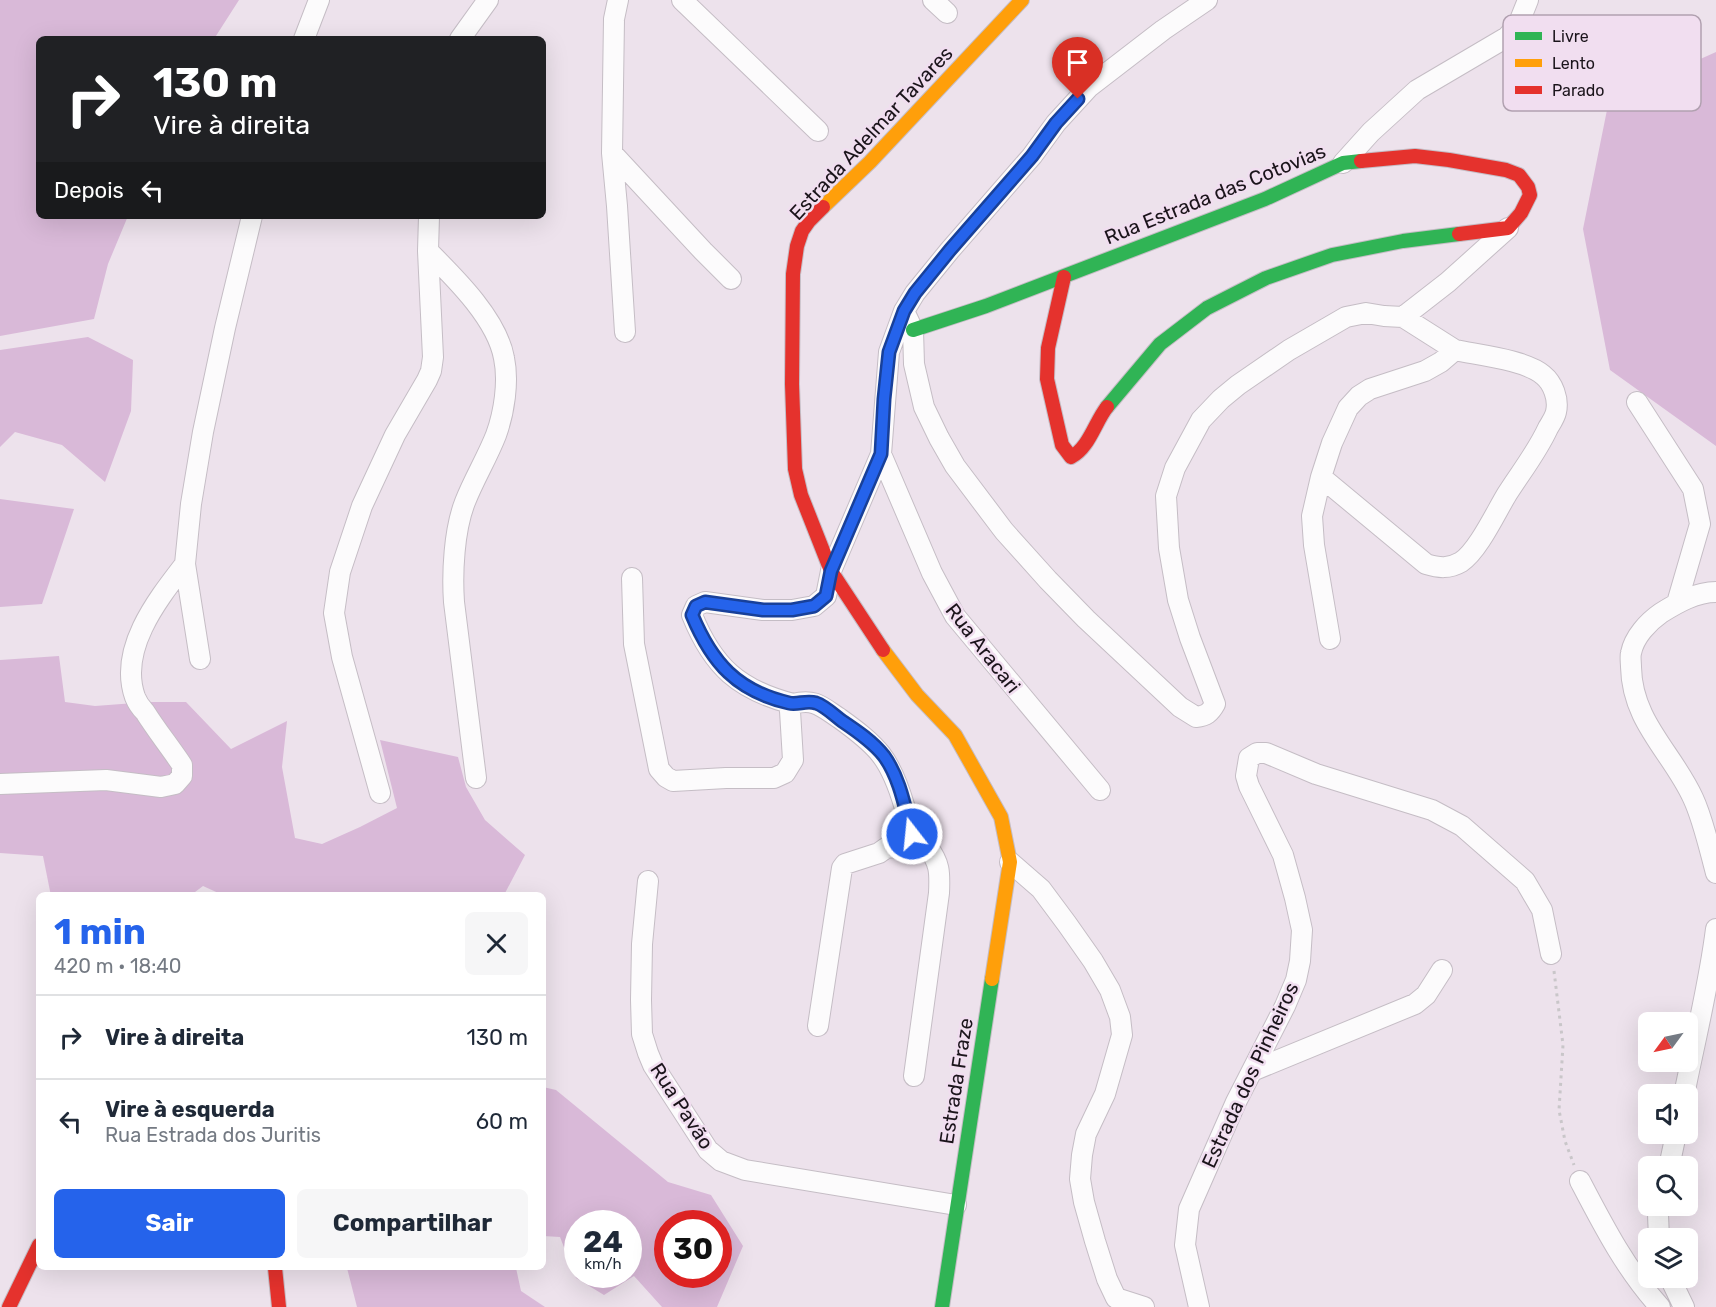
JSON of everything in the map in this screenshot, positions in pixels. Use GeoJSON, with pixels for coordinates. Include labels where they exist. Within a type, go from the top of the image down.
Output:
{"type":"FeatureCollection","features":[{"type":"Feature","properties":{"kind":"street"},"geometry":{"type":"LineString","coordinates":[[305,36],[319,0]]}},
{"type":"Feature","properties":{"kind":"street"},"geometry":{"type":"LineString","coordinates":[[462,36],[488,0]]}},
{"type":"Feature","properties":{"kind":"street"},"geometry":{"type":"LineString","coordinates":[[618,0],[614,19],[612,153],[625,332]]}},
{"type":"Feature","properties":{"kind":"street"},"geometry":{"type":"LineString","coordinates":[[682,0],[818,131]]}},
{"type":"Feature","properties":{"kind":"street","name":"Estrada Adelmar Tavares"},"geometry":{"type":"LineString","coordinates":[[1010,862],[1001,817],[955,735],[917,695],[882,649],[831,571],[801,495],[795,469],[792,384],[793,285],[796,246],[809,221],[870,162],[1022,0]]}},
{"type":"Feature","properties":{"kind":"street"},"geometry":{"type":"LineString","coordinates":[[911,845],[912,834],[897,780],[884,757],[863,735],[818,703],[808,701],[793,704],[772,699],[735,680],[706,644],[692,615],[696,606],[705,602],[763,610],[792,610],[814,606],[826,596],[831,571],[881,454],[889,352],[904,311],[915,293],[1032,156],[1056,123],[1089,87],[1163,30],[1208,0]]}},
{"type":"Feature","properties":{"kind":"street"},"geometry":{"type":"LineString","coordinates":[[1522,15],[1528,0]]}},
{"type":"Feature","properties":{"kind":"street"},"geometry":{"type":"LineString","coordinates":[[1342,164],[1371,132],[1417,90],[1503,40]]}},
{"type":"Feature","properties":{"kind":"street"},"geometry":{"type":"LineString","coordinates":[[612,153],[730,279]]}},
{"type":"Feature","properties":{"kind":"street","name":"Rua Estrada das Cotovias"},"geometry":{"type":"LineString","coordinates":[[913,330],[1064,277],[1265,199],[1342,164],[1415,156],[1506,170],[1519,175],[1528,187],[1530,195],[1521,213],[1508,228]]}},
{"type":"Feature","properties":{"kind":"street"},"geometry":{"type":"LineString","coordinates":[[200,659],[185,564],[191,504],[203,432],[251,219]]}},
{"type":"Feature","properties":{"kind":"street"},"geometry":{"type":"LineString","coordinates":[[380,793],[342,657],[334,613],[340,572],[362,506],[395,435],[431,371],[433,357],[428,251],[429,219]]}},
{"type":"Feature","properties":{"kind":"street"},"geometry":{"type":"LineString","coordinates":[[1064,277],[1048,348],[1047,379],[1062,445],[1071,457],[1079,453],[1099,417],[1144,360],[1160,344],[1207,308],[1266,278],[1332,255],[1403,241],[1508,228]]}},
{"type":"Feature","properties":{"kind":"street"},"geometry":{"type":"LineString","coordinates":[[1403,317],[1448,282],[1508,228]]}},
{"type":"Feature","properties":{"kind":"street"},"geometry":{"type":"LineString","coordinates":[[428,251],[480,308],[504,357],[504,398],[496,434],[464,504],[452,577],[476,778]]}},
{"type":"Feature","properties":{"kind":"street"},"geometry":{"type":"LineString","coordinates":[[904,311],[913,330],[914,364],[924,407],[955,466],[1004,531],[1048,580],[1180,707],[1196,717],[1206,716],[1215,704],[1178,600],[1169,548],[1166,496],[1174,468],[1201,420],[1221,399],[1289,350],[1346,317],[1366,313],[1403,317],[1455,350],[1526,365],[1543,374],[1552,385],[1556,397],[1556,412],[1539,448],[1507,493],[1481,538],[1463,561],[1452,566],[1439,568],[1426,564],[1321,477]]}},
{"type":"Feature","properties":{"kind":"street"},"geometry":{"type":"LineString","coordinates":[[1330,639],[1314,545],[1312,516],[1332,443],[1348,408],[1359,396],[1370,389],[1425,371],[1441,362],[1455,350]]}},
{"type":"Feature","properties":{"kind":"street"},"geometry":{"type":"LineString","coordinates":[[1638,402],[1693,489],[1696,501],[1700,524],[1677,603]]}},
{"type":"Feature","properties":{"kind":"street","name":"Rua Aracari"},"geometry":{"type":"LineString","coordinates":[[881,454],[932,573],[955,616],[1100,790]]}},
{"type":"Feature","properties":{"kind":"street"},"geometry":{"type":"LineString","coordinates":[[0,784],[106,780],[160,787],[175,784],[182,776],[182,765],[135,698],[130,671],[141,630],[185,564]]}},
{"type":"Feature","properties":{"kind":"street"},"geometry":{"type":"LineString","coordinates":[[632,578],[634,644],[659,769],[666,777],[673,781],[774,778],[785,773],[793,760],[789,711],[793,704]]}},
{"type":"Feature","properties":{"kind":"street"},"geometry":{"type":"LineString","coordinates":[[1716,592],[1707,592],[1677,603],[1653,618],[1640,633],[1631,653],[1631,679],[1639,708],[1693,798],[1716,873]]}},
{"type":"Feature","properties":{"kind":"street","name":"Estrada dos Pinheiros"},"geometry":{"type":"LineString","coordinates":[[1199,1307],[1185,1245],[1189,1209],[1236,1102],[1280,1016],[1296,980],[1300,961],[1302,930],[1295,898],[1283,855],[1249,786],[1246,776],[1249,758],[1257,753],[1266,753],[1316,774],[1432,810],[1462,826],[1525,881],[1542,910],[1551,954]]}},
{"type":"Feature","properties":{"kind":"street"},"geometry":{"type":"LineString","coordinates":[[818,1026],[842,868],[845,864],[879,853],[886,848],[927,846],[936,858],[940,874],[939,893],[914,1076]]}},
{"type":"Feature","properties":{"kind":"street"},"geometry":{"type":"LineString","coordinates":[[1010,862],[1041,889],[1067,924],[1110,990],[1120,1017],[1122,1035],[1105,1094],[1086,1134],[1080,1179],[1095,1241],[1107,1280],[1118,1303],[1144,1307]]}},
{"type":"Feature","properties":{"kind":"street","name":"Estrada Fraze"},"geometry":{"type":"LineString","coordinates":[[942,1307],[1010,862]]}},
{"type":"Feature","properties":{"kind":"street","name":"Rua Pavão"},"geometry":{"type":"LineString","coordinates":[[648,880],[642,944],[642,1034],[653,1065],[708,1150],[721,1161],[745,1170],[956,1205]]}},
{"type":"Feature","properties":{"kind":"street"},"geometry":{"type":"LineString","coordinates":[[1686,1084],[1706,992],[1716,929]]}},
{"type":"Feature","properties":{"kind":"street"},"geometry":{"type":"LineString","coordinates":[[1252,1071],[1415,1004],[1426,995],[1442,970]]}},
{"type":"Feature","properties":{"kind":"street"},"geometry":{"type":"LineString","coordinates":[[1580,1181],[1608,1235],[1648,1294],[1660,1307]]}},
{"type":"Feature","properties":{"kind":"street"},"geometry":{"type":"LineString","coordinates":[[9,1307],[36,1251]]}},
{"type":"Feature","properties":{"kind":"street"},"geometry":{"type":"LineString","coordinates":[[275,1270],[279,1307]]}},
{"type":"Feature","properties":{"kind":"street"},"geometry":{"type":"LineString","coordinates":[[1674,1288],[1683,1307]]}},
{"type":"Feature","properties":{"kind":"path"},"geometry":{"type":"LineString","coordinates":[[1551,954],[1563,1045],[1559,1110],[1565,1141],[1580,1181]]}},
{"type":"Feature","properties":{"kind":"shaded area"},"geometry":{"type":"Polygon","coordinates":[[[0,0],[239,0],[216,36],[36,36],[36,219],[127,219],[108,264],[94,319],[0,336],[0,0]]]}},
{"type":"Feature","properties":{"kind":"shaded area"},"geometry":{"type":"Polygon","coordinates":[[[1716,52],[1716,446],[1610,370],[1583,229],[1607,111],[1701,111],[1701,59],[1716,52]]]}},
{"type":"Feature","properties":{"kind":"shaded area"},"geometry":{"type":"Polygon","coordinates":[[[88,337],[133,360],[131,411],[105,482],[62,445],[15,432],[0,447],[0,350],[88,337]]]}},
{"type":"Feature","properties":{"kind":"shaded area"},"geometry":{"type":"Polygon","coordinates":[[[0,499],[74,509],[42,604],[0,607],[0,499]]]}},
{"type":"Feature","properties":{"kind":"shaded area"},"geometry":{"type":"Polygon","coordinates":[[[59,656],[65,702],[95,706],[186,702],[231,749],[287,721],[282,767],[295,838],[322,844],[397,808],[380,740],[458,757],[466,787],[485,820],[525,855],[506,892],[216,892],[203,886],[195,892],[50,892],[43,856],[0,853],[0,660],[59,656]]]}},
{"type":"Feature","properties":{"kind":"shaded area"},"geometry":{"type":"Polygon","coordinates":[[[546,1088],[556,1090],[668,1182],[711,1195],[720,1210],[654,1210],[654,1288],[725,1288],[717,1307],[662,1307],[642,1285],[642,1210],[564,1210],[564,1247],[560,1237],[546,1236],[546,1088]]]}},
{"type":"Feature","properties":{"kind":"shaded area"},"geometry":{"type":"Polygon","coordinates":[[[732,1228],[743,1246],[732,1272],[732,1228]]]}},
{"type":"Feature","properties":{"kind":"shaded area"},"geometry":{"type":"Polygon","coordinates":[[[348,1270],[516,1270],[521,1291],[545,1307],[357,1307],[348,1270]]]}},
{"type":"Feature","properties":{"kind":"shaded area"},"geometry":{"type":"Polygon","coordinates":[[[592,1288],[615,1288],[604,1295],[592,1288]]]}},
{"type":"Feature","properties":{"kind":"traffic: fast"},"geometry":{"type":"LineString","coordinates":[[913,330],[986,306],[1265,199],[1343,163],[1361,161]]}},
{"type":"Feature","properties":{"kind":"traffic: fast"},"geometry":{"type":"LineString","coordinates":[[1107,407],[1160,344],[1207,308],[1266,278],[1332,255],[1403,241],[1459,234]]}},
{"type":"Feature","properties":{"kind":"traffic: fast"},"geometry":{"type":"LineString","coordinates":[[942,1307],[992,979]]}},
{"type":"Feature","properties":{"kind":"traffic: slow"},"geometry":{"type":"LineString","coordinates":[[823,207],[870,162],[1022,0]]}},
{"type":"Feature","properties":{"kind":"traffic: slow"},"geometry":{"type":"LineString","coordinates":[[883,650],[917,695],[955,735],[1001,817],[1010,862],[992,979]]}},
{"type":"Feature","properties":{"kind":"traffic: jam"},"geometry":{"type":"LineString","coordinates":[[1361,161],[1415,156],[1506,170],[1519,175],[1528,187],[1530,195],[1521,213],[1508,228],[1459,234]]}},
{"type":"Feature","properties":{"kind":"traffic: jam"},"geometry":{"type":"LineString","coordinates":[[823,207],[802,231],[797,246],[793,274],[792,384],[795,469],[801,495],[831,571],[883,650]]}},
{"type":"Feature","properties":{"kind":"traffic: jam"},"geometry":{"type":"LineString","coordinates":[[1064,277],[1048,348],[1047,379],[1062,445],[1071,457],[1083,448],[1107,407]]}},
{"type":"Feature","properties":{"kind":"traffic: jam"},"geometry":{"type":"LineString","coordinates":[[9,1307],[36,1251]]}},
{"type":"Feature","properties":{"kind":"traffic: jam"},"geometry":{"type":"LineString","coordinates":[[275,1270],[279,1307]]}},
{"type":"Feature","properties":{"kind":"route"},"geometry":{"type":"LineString","coordinates":[[912,834],[897,780],[884,757],[863,735],[818,703],[808,701],[793,704],[772,699],[735,680],[706,644],[692,615],[696,606],[705,602],[763,610],[792,610],[814,606],[826,596],[831,571],[881,454],[889,352],[904,311],[915,293],[950,250],[1078,99]]}}]}
